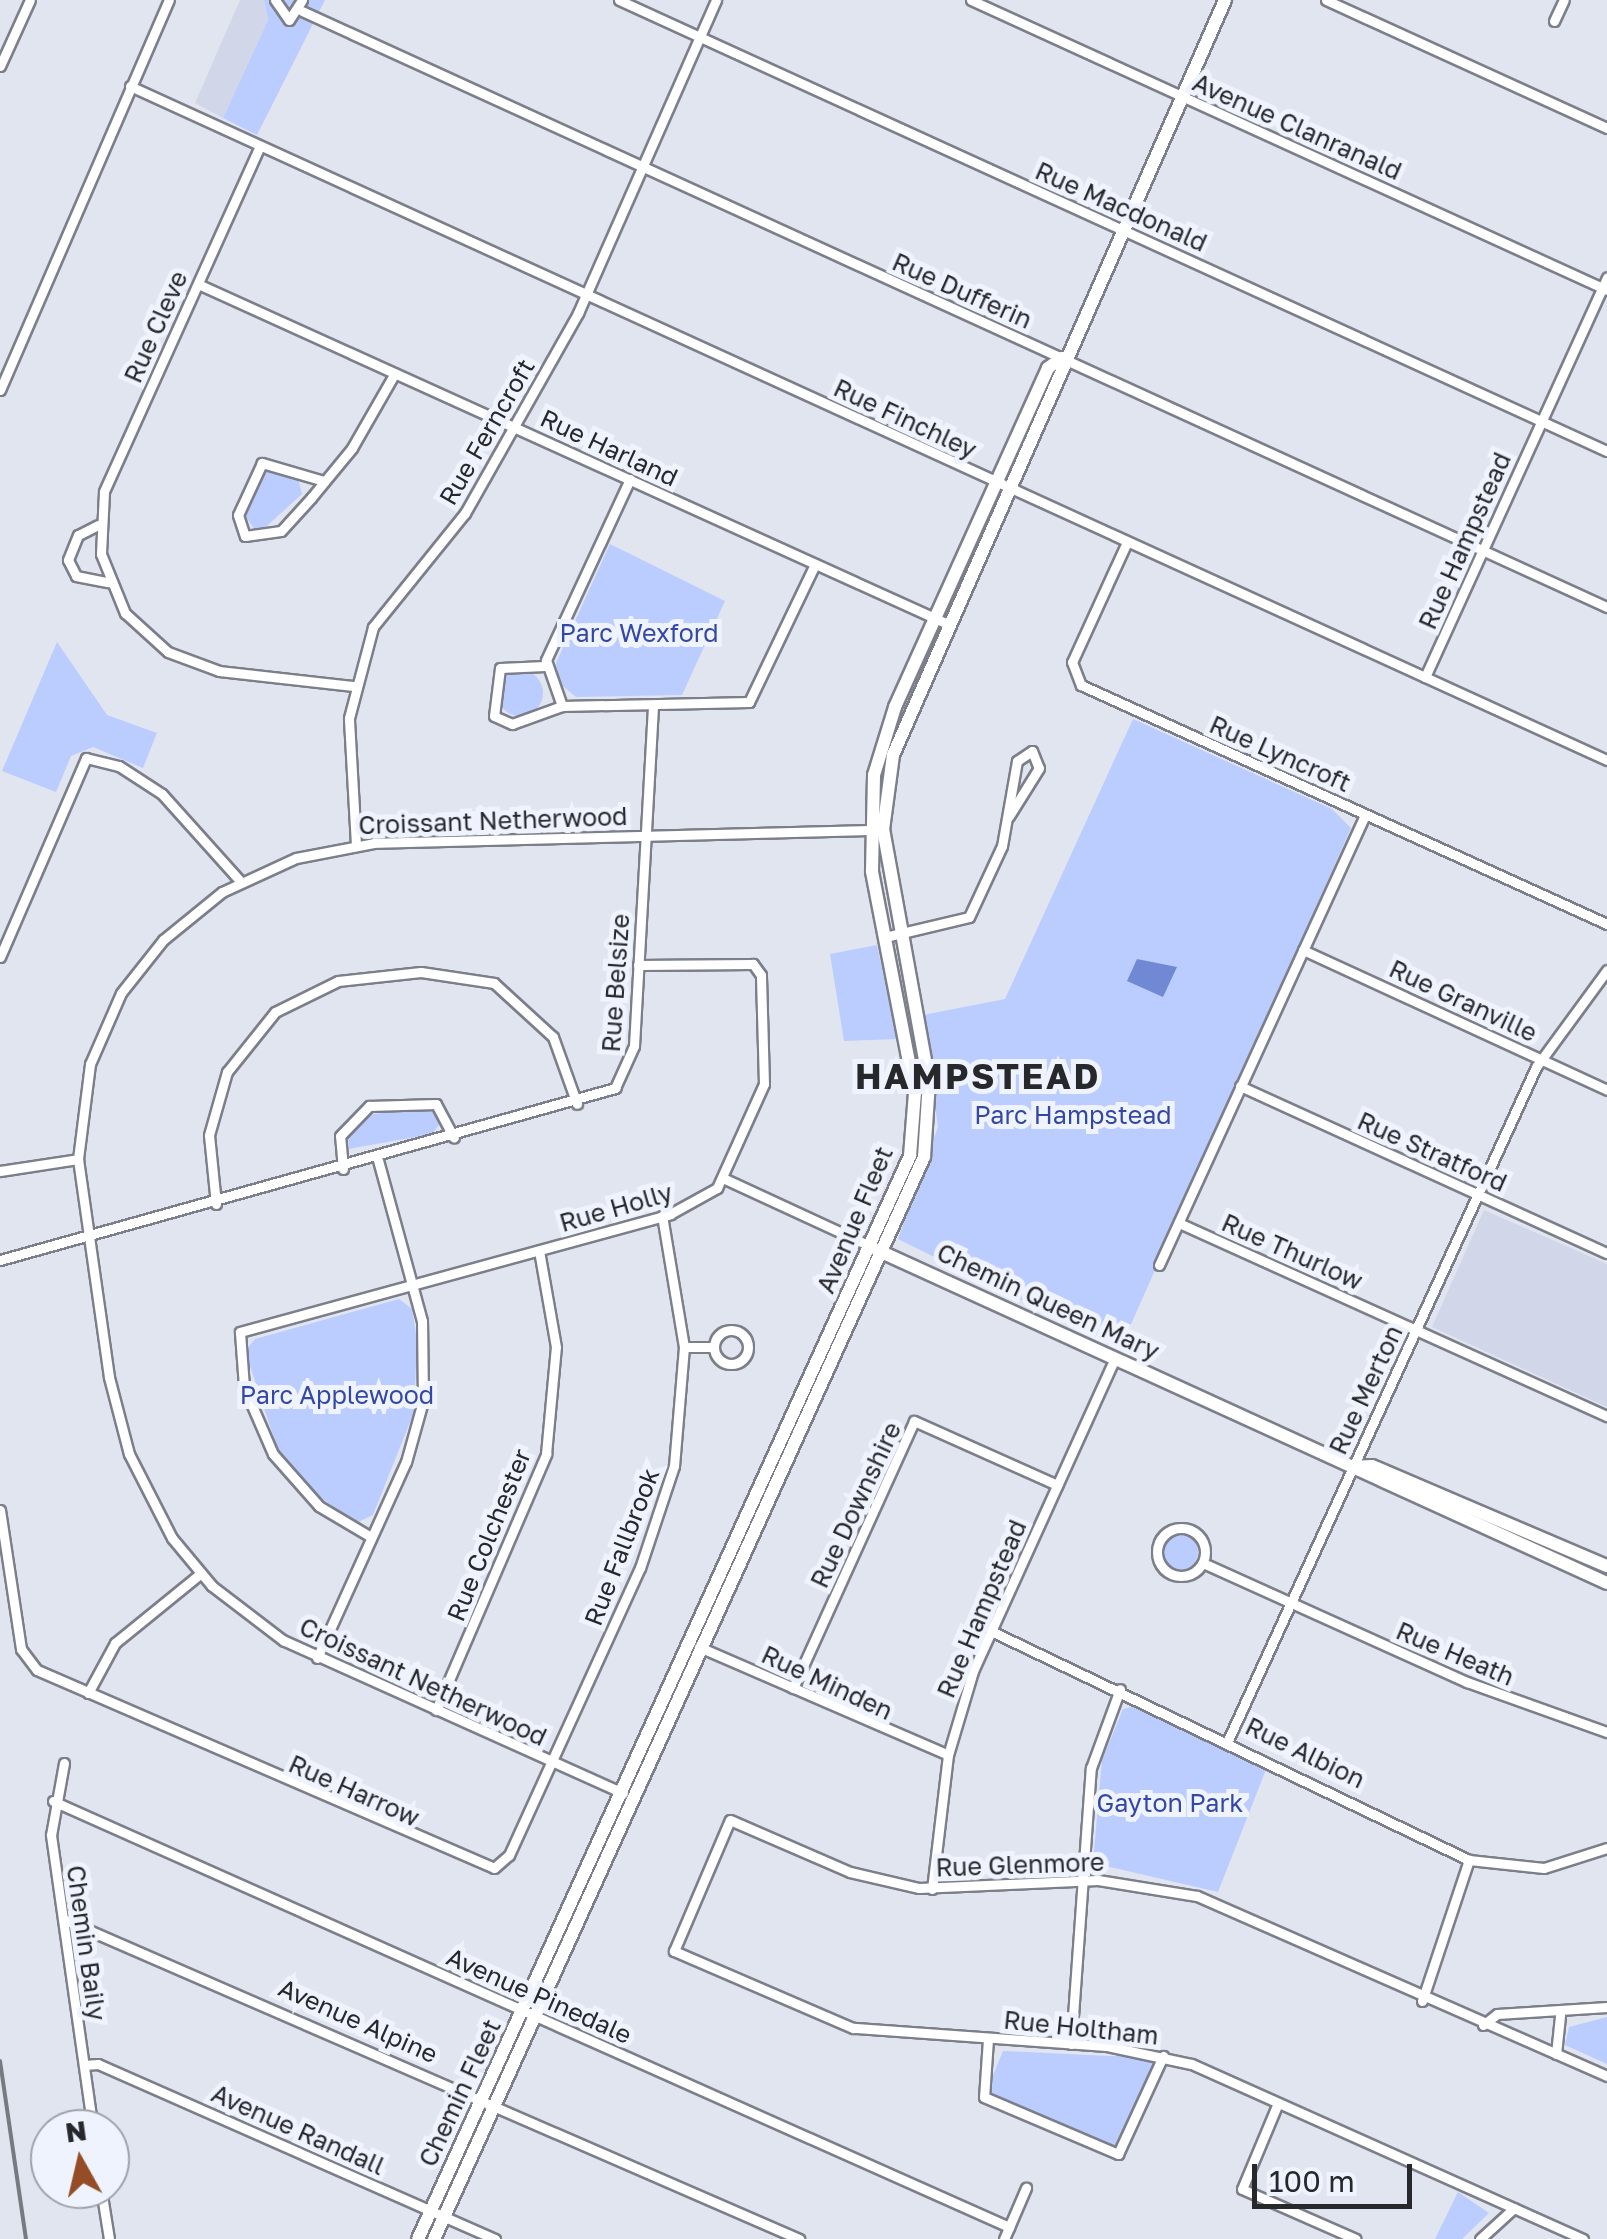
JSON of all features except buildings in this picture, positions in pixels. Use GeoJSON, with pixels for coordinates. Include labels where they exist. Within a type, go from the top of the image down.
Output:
{"type":"FeatureCollection","features":[{"type":"Feature","properties":{"kind":"main road","name":"Avenue Fleet"},"geometry":{"type":"LineString","coordinates":[[550,1968],[877,1250],[924,1158],[931,1112],[892,936],[876,830],[898,739],[941,621],[1225,0]]}},
{"type":"Feature","properties":{"kind":"main road","name":"Chemin Queen Mary"},"geometry":{"type":"LineString","coordinates":[[877,1250],[1353,1467],[1364,1480],[1607,1584]]}},
{"type":"Feature","properties":{"kind":"main road","name":"Chemin Queen Mary"},"geometry":{"type":"LineString","coordinates":[[1353,1467],[1372,1466],[1607,1566]]}},
{"type":"Feature","properties":{"kind":"main road","name":"Chemin Fleet"},"geometry":{"type":"LineString","coordinates":[[434,2239],[438,2214],[550,1968]]}},
{"type":"Feature","properties":{"kind":"main road","name":"Chemin Fleet"},"geometry":{"type":"LineString","coordinates":[[418,2239],[438,2214]]}},
{"type":"Feature","properties":{"kind":"street"},"geometry":{"type":"LineString","coordinates":[[0,66],[30,0]]}},
{"type":"Feature","properties":{"kind":"street"},"geometry":{"type":"LineString","coordinates":[[0,390],[169,0]]}},
{"type":"Feature","properties":{"kind":"street","name":"Rue Dufferin"},"geometry":{"type":"LineString","coordinates":[[275,0],[284,19],[302,6],[644,169],[1607,606]]}},
{"type":"Feature","properties":{"kind":"street","name":"Rue Macdonald"},"geometry":{"type":"LineString","coordinates":[[619,0],[1607,451]]}},
{"type":"Feature","properties":{"kind":"street","name":"Rue Ferncroft"},"geometry":{"type":"LineString","coordinates":[[356,845],[353,686],[373,628],[447,540],[586,296],[697,56],[699,37],[716,0]]}},
{"type":"Feature","properties":{"kind":"street","name":"Avenue Clanranald"},"geometry":{"type":"LineString","coordinates":[[971,0],[1604,289]]}},
{"type":"Feature","properties":{"kind":"street"},"geometry":{"type":"LineString","coordinates":[[1326,0],[1607,128]]}},
{"type":"Feature","properties":{"kind":"street"},"geometry":{"type":"LineString","coordinates":[[1554,21],[1564,0]]}},
{"type":"Feature","properties":{"kind":"street","name":"Rue Finchley"},"geometry":{"type":"LineString","coordinates":[[130,86],[1607,760]]}},
{"type":"Feature","properties":{"kind":"street","name":"Rue Cleve"},"geometry":{"type":"LineString","coordinates":[[259,148],[104,492],[98,525],[108,582],[137,628],[192,664],[353,686]]}},
{"type":"Feature","properties":{"kind":"street","name":"Rue Hampstead"},"geometry":{"type":"LineString","coordinates":[[1425,677],[1607,278]]}},
{"type":"Feature","properties":{"kind":"street","name":"Rue Harland"},"geometry":{"type":"LineString","coordinates":[[198,284],[941,621]]}},
{"type":"Feature","properties":{"kind":"street"},"geometry":{"type":"LineString","coordinates":[[324,481],[262,464],[238,515],[245,536],[273,537],[324,481],[395,374]]}},
{"type":"Feature","properties":{"kind":"street"},"geometry":{"type":"LineString","coordinates":[[562,706],[545,666],[630,479]]}},
{"type":"Feature","properties":{"kind":"street","name":"Rue Cleve"},"geometry":{"type":"LineString","coordinates":[[98,525],[78,535],[68,560],[76,576],[108,582]]}},
{"type":"Feature","properties":{"kind":"street","name":"Rue Lyncroft"},"geometry":{"type":"LineString","coordinates":[[1127,542],[1072,662],[1075,678],[1607,924]]}},
{"type":"Feature","properties":{"kind":"street"},"geometry":{"type":"LineString","coordinates":[[545,666],[500,668],[494,716],[512,724],[562,706],[749,702],[815,564]]}},
{"type":"Feature","properties":{"kind":"street","name":"Rue Belsize"},"geometry":{"type":"LineString","coordinates":[[0,1260],[88,1240],[606,1094],[629,1068],[653,706]]}},
{"type":"Feature","properties":{"kind":"street"},"geometry":{"type":"LineString","coordinates":[[892,936],[969,916],[1009,816],[1040,768],[1032,752],[1016,761],[1009,816]]}},
{"type":"Feature","properties":{"kind":"street"},"geometry":{"type":"LineString","coordinates":[[0,957],[86,758],[119,766],[162,794],[240,881]]}},
{"type":"Feature","properties":{"kind":"street"},"geometry":{"type":"LineString","coordinates":[[1159,1265],[1365,814]]}},
{"type":"Feature","properties":{"kind":"street","name":"Croissant Netherwood"},"geometry":{"type":"LineString","coordinates":[[626,1795],[317,1658],[250,1618],[200,1574],[129,1454],[88,1240],[78,1158],[90,1064],[121,993],[163,940],[240,881],[356,845],[876,830]]}},
{"type":"Feature","properties":{"kind":"street","name":"Rue Granville"},"geometry":{"type":"LineString","coordinates":[[1303,950],[1607,1090]]}},
{"type":"Feature","properties":{"kind":"street"},"geometry":{"type":"LineString","coordinates":[[638,965],[753,964],[761,974],[764,1084],[725,1179]]}},
{"type":"Feature","properties":{"kind":"street","name":"Rue Merton"},"geometry":{"type":"LineString","coordinates":[[1229,1738],[1540,1058],[1607,970]]}},
{"type":"Feature","properties":{"kind":"street"},"geometry":{"type":"LineString","coordinates":[[216,1204],[210,1135],[227,1072],[274,1012],[338,980],[422,972],[494,983],[553,1037],[577,1104]]}},
{"type":"Feature","properties":{"kind":"street","name":"Rue Stratford"},"geometry":{"type":"LineString","coordinates":[[1240,1086],[1607,1253]]}},
{"type":"Feature","properties":{"kind":"street"},"geometry":{"type":"LineString","coordinates":[[343,1169],[340,1136],[369,1106],[436,1104],[454,1138]]}},
{"type":"Feature","properties":{"kind":"street"},"geometry":{"type":"LineString","coordinates":[[0,1171],[78,1158]]}},
{"type":"Feature","properties":{"kind":"street"},"geometry":{"type":"LineString","coordinates":[[317,1658],[371,1537],[423,1400],[413,1285],[378,1160]]}},
{"type":"Feature","properties":{"kind":"street","name":"Chemin Queen Mary"},"geometry":{"type":"LineString","coordinates":[[725,1179],[877,1250]]}},
{"type":"Feature","properties":{"kind":"street","name":"Rue Holly"},"geometry":{"type":"LineString","coordinates":[[371,1537],[330,1515],[284,1470],[252,1414],[237,1346],[240,1332],[662,1216],[725,1179]]}},
{"type":"Feature","properties":{"kind":"street","name":"Rue Fallbrook"},"geometry":{"type":"LineString","coordinates":[[552,1763],[659,1521],[678,1448],[684,1347],[662,1216]]}},
{"type":"Feature","properties":{"kind":"street","name":"Rue Thurlow"},"geometry":{"type":"LineString","coordinates":[[1179,1223],[1607,1416]]}},
{"type":"Feature","properties":{"kind":"street","name":"Rue Colchester"},"geometry":{"type":"LineString","coordinates":[[436,1710],[548,1443],[556,1347],[539,1251]]}},
{"type":"Feature","properties":{"kind":"street"},"geometry":{"type":"LineString","coordinates":[[684,1347],[714,1347]]}},
{"type":"Feature","properties":{"kind":"street","name":"Rue Hampstead"},"geometry":{"type":"LineString","coordinates":[[932,1889],[948,1755],[991,1630],[1115,1358]]}},
{"type":"Feature","properties":{"kind":"street","name":"Rue Downshire"},"geometry":{"type":"LineString","coordinates":[[793,1688],[914,1421],[1057,1485]]}},
{"type":"Feature","properties":{"kind":"street","name":"Rue Harrow"},"geometry":{"type":"LineString","coordinates":[[0,1510],[21,1649],[37,1670],[88,1694],[482,1869],[505,1861],[552,1763]]}},
{"type":"Feature","properties":{"kind":"street"},"geometry":{"type":"LineString","coordinates":[[1191,1530],[1203,1540],[1204,1563],[1192,1574],[1168,1573],[1158,1544],[1168,1532],[1191,1530]]}},
{"type":"Feature","properties":{"kind":"street"},"geometry":{"type":"LineString","coordinates":[[1581,1574],[1587,1560]]}},
{"type":"Feature","properties":{"kind":"street","name":"Rue Heath"},"geometry":{"type":"LineString","coordinates":[[1204,1563],[1607,1732]]}},
{"type":"Feature","properties":{"kind":"street"},"geometry":{"type":"LineString","coordinates":[[88,1694],[116,1644],[200,1574]]}},
{"type":"Feature","properties":{"kind":"street","name":"Rue Albion"},"geometry":{"type":"LineString","coordinates":[[991,1630],[1229,1738],[1469,1860],[1544,1868],[1607,1848]]}},
{"type":"Feature","properties":{"kind":"street","name":"Rue Minden"},"geometry":{"type":"LineString","coordinates":[[696,1645],[948,1755]]}},
{"type":"Feature","properties":{"kind":"street"},"geometry":{"type":"LineString","coordinates":[[1071,2044],[1091,1768],[1120,1689]]}},
{"type":"Feature","properties":{"kind":"street","name":"Chemin Baily"},"geometry":{"type":"LineString","coordinates":[[64,1763],[53,1802],[63,1919],[90,2109]]}},
{"type":"Feature","properties":{"kind":"street","name":"Avenue Pinedale"},"geometry":{"type":"LineString","coordinates":[[53,1802],[1009,2227]]}},
{"type":"Feature","properties":{"kind":"street","name":"Rue Glenmore"},"geometry":{"type":"LineString","coordinates":[[674,1950],[730,1820],[850,1872],[932,1889],[1082,1880],[1222,1904],[1422,2001],[1607,2076]]}},
{"type":"Feature","properties":{"kind":"street"},"geometry":{"type":"LineString","coordinates":[[1422,2001],[1469,1860]]}},
{"type":"Feature","properties":{"kind":"street","name":"Avenue Alpine"},"geometry":{"type":"LineString","coordinates":[[63,1919],[799,2239]]}},
{"type":"Feature","properties":{"kind":"street","name":"Rue Holtham"},"geometry":{"type":"LineString","coordinates":[[674,1950],[829,2022],[1162,2056],[1278,2103],[1583,2239]]}},
{"type":"Feature","properties":{"kind":"street"},"geometry":{"type":"LineString","coordinates":[[1483,2025],[1497,2014],[1560,2015],[1607,2006]]}},
{"type":"Feature","properties":{"kind":"street"},"geometry":{"type":"LineString","coordinates":[[1556,2054],[1560,2015]]}},
{"type":"Feature","properties":{"kind":"street"},"geometry":{"type":"LineString","coordinates":[[988,2039],[984,2098],[1118,2154],[1162,2056]]}},
{"type":"Feature","properties":{"kind":"street","name":"Avenue Randall"},"geometry":{"type":"LineString","coordinates":[[84,2066],[98,2064],[495,2239]]}},
{"type":"Feature","properties":{"kind":"street"},"geometry":{"type":"LineString","coordinates":[[1278,2103],[1242,2189],[1356,2239]]}},
{"type":"Feature","properties":{"kind":"street"},"geometry":{"type":"LineString","coordinates":[[1004,2239],[1026,2188]]}},
{"type":"Feature","properties":{"kind":"street"},"geometry":{"type":"LineString","coordinates":[[1480,2239],[1514,2208]]}},
{"type":"Feature","properties":{"kind":"street"},"geometry":{"type":"LineString","coordinates":[[104,2209],[109,2239]]}},
{"type":"Feature","properties":{"kind":"shaded area"},"geometry":{"type":"Polygon","coordinates":[[[240,0],[264,0],[268,20],[223,118],[195,103],[240,0]]]}},
{"type":"Feature","properties":{"kind":"shaded area"},"geometry":{"type":"Polygon","coordinates":[[[1137,959],[1177,967],[1163,997],[1127,981],[1137,959]]]}},
{"type":"Feature","properties":{"kind":"shaded area"},"geometry":{"type":"Polygon","coordinates":[[[1484,1210],[1607,1264],[1607,1407],[1432,1327],[1484,1210]]]}},
{"type":"Feature","properties":{"kind":"green space"},"geometry":{"type":"Polygon","coordinates":[[[264,0],[325,0],[257,135],[223,118],[268,20],[264,0]]]}},
{"type":"Feature","properties":{"kind":"green space"},"geometry":{"type":"Polygon","coordinates":[[[267,468],[298,478],[302,494],[258,534],[245,516],[267,468]]]}},
{"type":"Feature","properties":{"kind":"green space","name":"Parc Wexford"},"geometry":{"type":"Polygon","coordinates":[[[610,544],[725,601],[682,695],[576,697],[558,682],[556,663],[610,544]]]}},
{"type":"Feature","properties":{"kind":"green space"},"geometry":{"type":"Polygon","coordinates":[[[57,642],[107,715],[157,733],[143,768],[93,747],[71,756],[56,792],[2,771],[57,642]]]}},
{"type":"Feature","properties":{"kind":"green space"},"geometry":{"type":"Polygon","coordinates":[[[520,670],[536,677],[543,693],[536,709],[520,716],[504,709],[497,693],[504,677],[520,670]]]}},
{"type":"Feature","properties":{"kind":"green space","name":"Parc Hampstead"},"geometry":{"type":"Polygon","coordinates":[[[1133,719],[1332,809],[1351,828],[1120,1349],[898,1239],[938,1127],[923,1015],[1005,999],[1133,719]]]}},
{"type":"Feature","properties":{"kind":"green space"},"geometry":{"type":"Polygon","coordinates":[[[877,945],[897,1039],[844,1041],[830,954],[877,945]]]}},
{"type":"Feature","properties":{"kind":"green space"},"geometry":{"type":"Polygon","coordinates":[[[432,1108],[442,1121],[432,1134],[348,1149],[349,1131],[364,1115],[432,1108]]]}},
{"type":"Feature","properties":{"kind":"green space","name":"Parc Applewood"},"geometry":{"type":"Polygon","coordinates":[[[399,1299],[412,1309],[417,1340],[414,1412],[373,1515],[356,1523],[316,1494],[277,1447],[245,1351],[255,1339],[399,1299]]]}},
{"type":"Feature","properties":{"kind":"green space"},"geometry":{"type":"Polygon","coordinates":[[[1180,1534],[1193,1539],[1198,1552],[1193,1565],[1180,1570],[1167,1565],[1162,1552],[1167,1539],[1180,1534]]]}},
{"type":"Feature","properties":{"kind":"green space","name":"Gayton Park"},"geometry":{"type":"Polygon","coordinates":[[[1135,1706],[1267,1767],[1218,1892],[1093,1863],[1102,1760],[1123,1709],[1135,1706]]]}},
{"type":"Feature","properties":{"kind":"green space"},"geometry":{"type":"Polygon","coordinates":[[[1607,2017],[1607,2064],[1565,2045],[1569,2027],[1607,2017]]]}},
{"type":"Feature","properties":{"kind":"green space"},"geometry":{"type":"Polygon","coordinates":[[[1003,2051],[1163,2056],[1118,2154],[984,2097],[1003,2051]]]}},
{"type":"Feature","properties":{"kind":"green space"},"geometry":{"type":"Polygon","coordinates":[[[1458,2192],[1489,2213],[1462,2239],[1435,2239],[1458,2192]]]}},
{"type":"Feature","properties":{"kind":"railway"},"geometry":{"type":"LineString","coordinates":[[0,2061],[26,2239]]}},
{"type":"Feature","properties":{"kind":"district","name":"HAMPSTEAD"},"geometry":{"type":"Point","coordinates":[978,1076]}}]}
